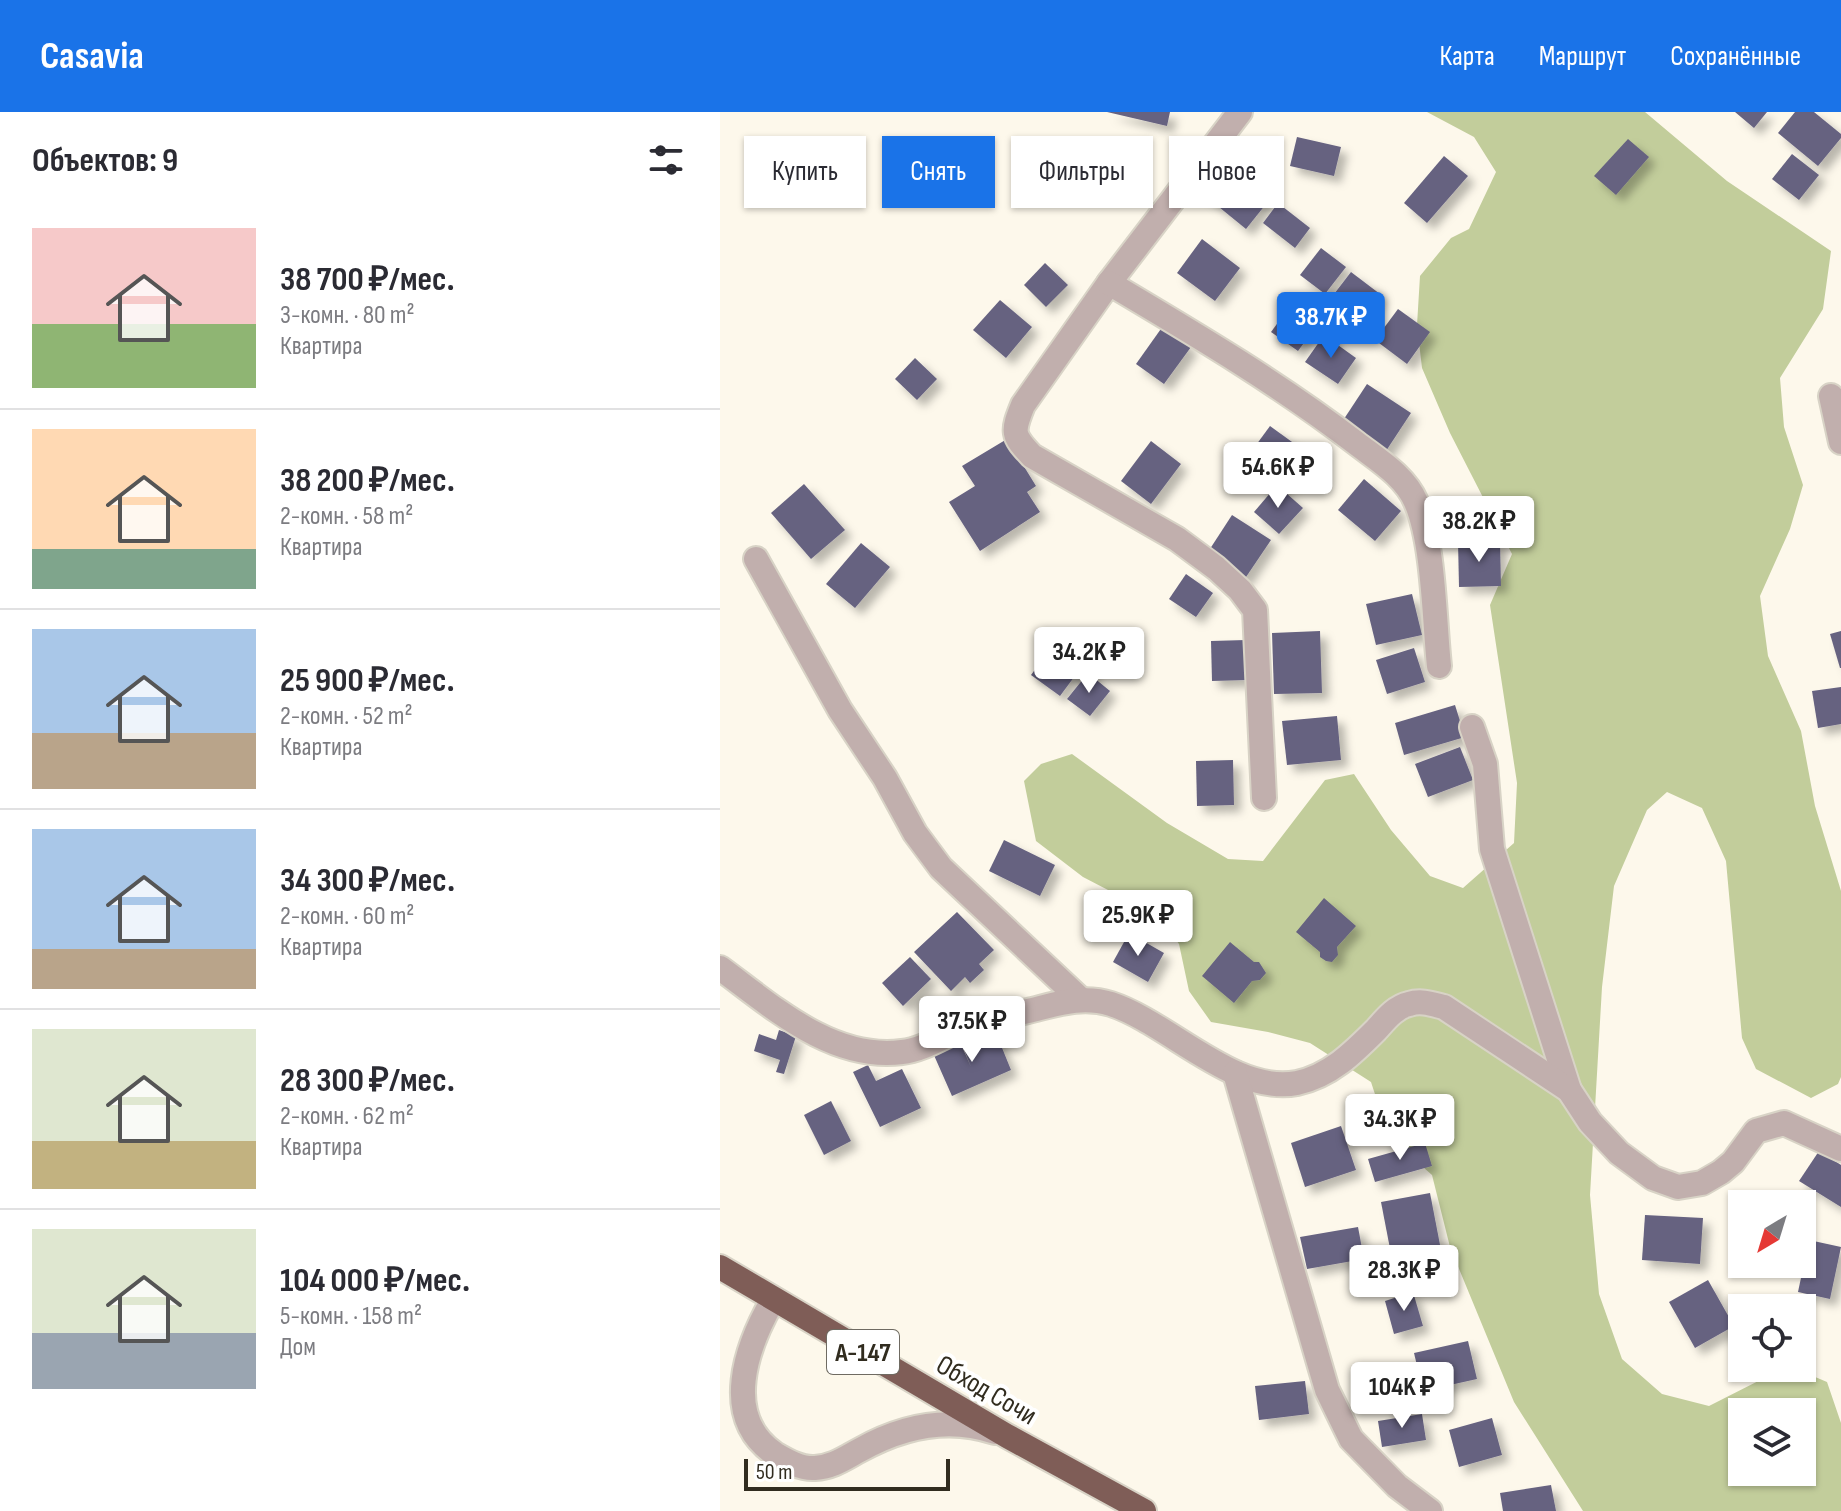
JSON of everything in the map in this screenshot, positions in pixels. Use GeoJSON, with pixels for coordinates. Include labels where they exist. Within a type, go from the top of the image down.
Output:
{"type":"FeatureCollection","features":[{"type":"Feature","properties":{"kind":"highway","name":"Обход Сочи"},"geometry":{"type":"LineString","coordinates":[[720,1267],[1007,1436],[1144,1511]]}},
{"type":"Feature","properties":{"kind":"street"},"geometry":{"type":"LineString","coordinates":[[1240,112],[1109,283],[1023,405],[1014,426],[1017,440],[1032,456],[1177,539],[1216,568],[1240,590],[1255,610],[1264,798]]}},
{"type":"Feature","properties":{"kind":"street"},"geometry":{"type":"LineString","coordinates":[[1109,283],[1204,339],[1312,410],[1397,474],[1416,500],[1426,532],[1439,666]]}},
{"type":"Feature","properties":{"kind":"street"},"geometry":{"type":"LineString","coordinates":[[1831,396],[1841,442]]}},
{"type":"Feature","properties":{"kind":"street"},"geometry":{"type":"LineString","coordinates":[[756,559],[840,710],[885,778],[915,833],[941,868],[1079,998]]}},
{"type":"Feature","properties":{"kind":"street"},"geometry":{"type":"LineString","coordinates":[[1472,727],[1485,764],[1492,849],[1569,1090],[1590,1122],[1619,1153],[1653,1178],[1678,1187],[1702,1183],[1721,1172],[1733,1162],[1756,1131],[1784,1123],[1841,1149]]}},
{"type":"Feature","properties":{"kind":"street"},"geometry":{"type":"LineString","coordinates":[[720,968],[802,1027],[825,1039],[864,1052],[904,1052],[972,1024],[1079,998],[1112,1004],[1235,1073],[1270,1086],[1299,1083],[1328,1071],[1351,1055],[1394,1011],[1407,1004],[1427,1002],[1444,1007],[1569,1090]]}},
{"type":"Feature","properties":{"kind":"street"},"geometry":{"type":"LineString","coordinates":[[1235,1073],[1327,1390],[1351,1439],[1397,1486],[1430,1511]]}},
{"type":"Feature","properties":{"kind":"street"},"geometry":{"type":"LineString","coordinates":[[773,1300],[756,1329],[747,1353],[742,1382],[744,1409],[752,1429],[768,1449],[789,1463],[813,1468],[835,1464],[893,1434],[930,1424],[974,1425],[1007,1436]]}},
{"type":"Feature","properties":{"kind":"green space"},"geometry":{"type":"Polygon","coordinates":[[[1427,112],[1645,112],[1727,181],[1831,251],[1823,309],[1780,378],[1784,427],[1803,485],[1790,529],[1760,596],[1768,656],[1801,731],[1815,806],[1841,891],[1841,1077],[1838,1084],[1811,1098],[1756,1069],[1742,1038],[1726,861],[1702,808],[1667,792],[1647,810],[1614,886],[1602,987],[1590,1195],[1599,1294],[1622,1359],[1662,1394],[1709,1406],[1756,1382],[1816,1382],[1816,1377],[1827,1382],[1841,1423],[1841,1511],[1583,1511],[1514,1402],[1450,1247],[1432,1175],[1389,1137],[1371,1082],[1310,1043],[1211,1022],[1189,991],[1179,944],[1160,917],[1083,877],[1036,841],[1024,781],[1041,764],[1072,754],[1167,823],[1228,859],[1263,861],[1325,780],[1354,774],[1391,830],[1430,876],[1463,888],[1514,843],[1517,783],[1490,605],[1512,554],[1450,433],[1422,368],[1417,325],[1420,276],[1451,238],[1469,229],[1496,172],[1474,137],[1427,112]]]}},
{"type":"Feature","properties":{"kind":"building"},"geometry":{"type":"Polygon","coordinates":[[[1107,112],[1170,112],[1167,126],[1107,112]]]}},
{"type":"Feature","properties":{"kind":"building"},"geometry":{"type":"Polygon","coordinates":[[[1735,112],[1767,112],[1754,128],[1735,112]]]}},
{"type":"Feature","properties":{"kind":"building"},"geometry":{"type":"Polygon","coordinates":[[[1795,112],[1814,112],[1841,134],[1818,166],[1778,133],[1795,112]]]}},
{"type":"Feature","properties":{"kind":"building"},"geometry":{"type":"Polygon","coordinates":[[[1297,137],[1341,147],[1334,176],[1290,166],[1297,137]]]}},
{"type":"Feature","properties":{"kind":"building"},"geometry":{"type":"Polygon","coordinates":[[[1628,139],[1649,157],[1616,195],[1594,176],[1628,139]]]}},
{"type":"Feature","properties":{"kind":"building"},"geometry":{"type":"Polygon","coordinates":[[[1792,154],[1819,175],[1799,200],[1772,179],[1792,154]]]}},
{"type":"Feature","properties":{"kind":"building"},"geometry":{"type":"Polygon","coordinates":[[[1444,156],[1468,176],[1427,223],[1404,203],[1444,156]]]}},
{"type":"Feature","properties":{"kind":"building"},"geometry":{"type":"Polygon","coordinates":[[[1220,208],[1263,208],[1246,229],[1220,208]]]}},
{"type":"Feature","properties":{"kind":"building"},"geometry":{"type":"Polygon","coordinates":[[[1274,208],[1284,208],[1310,228],[1295,248],[1263,223],[1274,208]]]}},
{"type":"Feature","properties":{"kind":"building"},"geometry":{"type":"Polygon","coordinates":[[[1202,239],[1240,268],[1215,301],[1177,273],[1202,239]]]}},
{"type":"Feature","properties":{"kind":"building"},"geometry":{"type":"Polygon","coordinates":[[[1321,248],[1346,267],[1325,294],[1300,275],[1321,248]]]}},
{"type":"Feature","properties":{"kind":"building"},"geometry":{"type":"Polygon","coordinates":[[[1045,263],[1068,285],[1046,307],[1024,285],[1045,263]]]}},
{"type":"Feature","properties":{"kind":"building"},"geometry":{"type":"Polygon","coordinates":[[[1351,272],[1380,294],[1360,320],[1331,298],[1351,272]]]}},
{"type":"Feature","properties":{"kind":"building"},"geometry":{"type":"Polygon","coordinates":[[[1000,300],[1032,327],[1006,358],[973,330],[1000,300]]]}},
{"type":"Feature","properties":{"kind":"building"},"geometry":{"type":"Polygon","coordinates":[[[1398,309],[1430,332],[1407,364],[1375,340],[1398,309]]]}},
{"type":"Feature","properties":{"kind":"building"},"geometry":{"type":"Polygon","coordinates":[[[1285,313],[1312,332],[1298,351],[1271,332],[1285,313]]]}},
{"type":"Feature","properties":{"kind":"building"},"geometry":{"type":"Polygon","coordinates":[[[1163,326],[1191,347],[1164,384],[1136,364],[1163,326]]]}},
{"type":"Feature","properties":{"kind":"building"},"geometry":{"type":"Polygon","coordinates":[[[1324,335],[1356,358],[1338,384],[1305,362],[1324,335]]]}},
{"type":"Feature","properties":{"kind":"building"},"geometry":{"type":"Polygon","coordinates":[[[915,358],[937,379],[917,400],[895,379],[915,358]]]}},
{"type":"Feature","properties":{"kind":"building"},"geometry":{"type":"Polygon","coordinates":[[[1367,384],[1411,413],[1384,454],[1340,425],[1367,384]]]}},
{"type":"Feature","properties":{"kind":"building"},"geometry":{"type":"Polygon","coordinates":[[[1270,426],[1310,455],[1288,485],[1248,456],[1270,426]]]}},
{"type":"Feature","properties":{"kind":"building"},"geometry":{"type":"Polygon","coordinates":[[[1007,439],[1036,486],[1027,492],[1040,512],[980,551],[949,502],[975,486],[962,466],[1007,439]]]}},
{"type":"Feature","properties":{"kind":"building"},"geometry":{"type":"Polygon","coordinates":[[[1151,441],[1181,464],[1151,504],[1121,481],[1151,441]]]}},
{"type":"Feature","properties":{"kind":"building"},"geometry":{"type":"Polygon","coordinates":[[[1364,479],[1401,511],[1375,541],[1338,510],[1364,479]]]}},
{"type":"Feature","properties":{"kind":"building"},"geometry":{"type":"Polygon","coordinates":[[[804,484],[845,530],[811,559],[771,513],[804,484]]]}},
{"type":"Feature","properties":{"kind":"building"},"geometry":{"type":"Polygon","coordinates":[[[1277,485],[1303,508],[1279,534],[1254,512],[1277,485]]]}},
{"type":"Feature","properties":{"kind":"building"},"geometry":{"type":"Polygon","coordinates":[[[1232,515],[1271,540],[1244,580],[1206,555],[1232,515]]]}},
{"type":"Feature","properties":{"kind":"building"},"geometry":{"type":"Polygon","coordinates":[[[1458,541],[1500,541],[1501,586],[1459,587],[1458,541]]]}},
{"type":"Feature","properties":{"kind":"building"},"geometry":{"type":"Polygon","coordinates":[[[861,543],[890,567],[855,608],[826,584],[861,543]]]}},
{"type":"Feature","properties":{"kind":"building"},"geometry":{"type":"Polygon","coordinates":[[[1186,574],[1213,593],[1196,617],[1169,599],[1186,574]]]}},
{"type":"Feature","properties":{"kind":"building"},"geometry":{"type":"Polygon","coordinates":[[[1412,594],[1422,635],[1376,645],[1366,604],[1412,594]]]}},
{"type":"Feature","properties":{"kind":"building"},"geometry":{"type":"Polygon","coordinates":[[[1320,631],[1322,693],[1274,694],[1272,633],[1320,631]]]}},
{"type":"Feature","properties":{"kind":"building"},"geometry":{"type":"Polygon","coordinates":[[[1841,631],[1841,668],[1840,668],[1830,634],[1841,631]]]}},
{"type":"Feature","properties":{"kind":"building"},"geometry":{"type":"Polygon","coordinates":[[[1246,640],[1247,680],[1212,681],[1211,641],[1246,640]]]}},
{"type":"Feature","properties":{"kind":"building"},"geometry":{"type":"Polygon","coordinates":[[[1054,644],[1083,665],[1060,696],[1031,675],[1054,644]]]}},
{"type":"Feature","properties":{"kind":"building"},"geometry":{"type":"Polygon","coordinates":[[[1414,648],[1425,682],[1387,694],[1376,660],[1414,648]]]}},
{"type":"Feature","properties":{"kind":"building"},"geometry":{"type":"Polygon","coordinates":[[[1088,673],[1110,691],[1090,716],[1067,699],[1088,673]]]}},
{"type":"Feature","properties":{"kind":"building"},"geometry":{"type":"Polygon","coordinates":[[[1841,687],[1841,724],[1818,728],[1812,691],[1841,687]]]}},
{"type":"Feature","properties":{"kind":"building"},"geometry":{"type":"Polygon","coordinates":[[[1455,705],[1465,737],[1404,755],[1395,723],[1455,705]]]}},
{"type":"Feature","properties":{"kind":"building"},"geometry":{"type":"Polygon","coordinates":[[[1337,716],[1341,760],[1287,765],[1282,721],[1337,716]]]}},
{"type":"Feature","properties":{"kind":"building"},"geometry":{"type":"Polygon","coordinates":[[[1460,747],[1473,780],[1428,797],[1415,764],[1460,747]]]}},
{"type":"Feature","properties":{"kind":"building"},"geometry":{"type":"Polygon","coordinates":[[[1233,760],[1234,805],[1197,806],[1196,761],[1233,760]]]}},
{"type":"Feature","properties":{"kind":"building"},"geometry":{"type":"Polygon","coordinates":[[[1004,840],[1055,865],[1040,896],[989,871],[1004,840]]]}},
{"type":"Feature","properties":{"kind":"building"},"geometry":{"type":"Polygon","coordinates":[[[1324,898],[1356,926],[1337,947],[1338,955],[1332,962],[1320,957],[1320,952],[1296,932],[1324,898]]]}},
{"type":"Feature","properties":{"kind":"building"},"geometry":{"type":"Polygon","coordinates":[[[957,912],[994,950],[979,964],[984,970],[970,983],[965,977],[951,991],[914,952],[957,912]]]}},
{"type":"Feature","properties":{"kind":"building"},"geometry":{"type":"Polygon","coordinates":[[[1129,933],[1164,953],[1148,982],[1113,962],[1129,933]]]}},
{"type":"Feature","properties":{"kind":"building"},"geometry":{"type":"Polygon","coordinates":[[[1230,942],[1254,962],[1259,962],[1266,973],[1260,980],[1252,981],[1234,1003],[1202,976],[1230,942]]]}},
{"type":"Feature","properties":{"kind":"building"},"geometry":{"type":"Polygon","coordinates":[[[910,957],[931,979],[903,1006],[882,983],[910,957]]]}},
{"type":"Feature","properties":{"kind":"building"},"geometry":{"type":"Polygon","coordinates":[[[779,1030],[796,1036],[784,1074],[776,1072],[780,1060],[754,1051],[759,1034],[776,1040],[779,1030]]]}},
{"type":"Feature","properties":{"kind":"building"},"geometry":{"type":"Polygon","coordinates":[[[996,1033],[1011,1070],[952,1096],[933,1053],[960,1042],[971,1067],[963,1047],[996,1033]]]}},
{"type":"Feature","properties":{"kind":"building"},"geometry":{"type":"Polygon","coordinates":[[[868,1065],[876,1081],[902,1069],[921,1108],[880,1127],[853,1072],[868,1065]]]}},
{"type":"Feature","properties":{"kind":"building"},"geometry":{"type":"Polygon","coordinates":[[[831,1101],[851,1141],[824,1155],[804,1115],[831,1101]]]}},
{"type":"Feature","properties":{"kind":"building"},"geometry":{"type":"Polygon","coordinates":[[[1341,1126],[1356,1170],[1305,1187],[1291,1143],[1341,1126]]]}},
{"type":"Feature","properties":{"kind":"building"},"geometry":{"type":"Polygon","coordinates":[[[1425,1143],[1432,1166],[1375,1182],[1368,1159],[1425,1143]]]}},
{"type":"Feature","properties":{"kind":"building"},"geometry":{"type":"Polygon","coordinates":[[[1819,1151],[1841,1165],[1841,1207],[1816,1190],[1799,1181],[1819,1151]]]}},
{"type":"Feature","properties":{"kind":"building"},"geometry":{"type":"Polygon","coordinates":[[[1430,1193],[1441,1250],[1392,1259],[1381,1202],[1430,1193]]]}},
{"type":"Feature","properties":{"kind":"building"},"geometry":{"type":"Polygon","coordinates":[[[1645,1215],[1703,1218],[1700,1264],[1642,1260],[1645,1215]]]}},
{"type":"Feature","properties":{"kind":"building"},"geometry":{"type":"Polygon","coordinates":[[[1358,1227],[1364,1259],[1307,1269],[1300,1237],[1358,1227]]]}},
{"type":"Feature","properties":{"kind":"building"},"geometry":{"type":"Polygon","coordinates":[[[1816,1242],[1841,1247],[1830,1299],[1798,1292],[1801,1278],[1816,1278],[1816,1242]]]}},
{"type":"Feature","properties":{"kind":"building"},"geometry":{"type":"Polygon","coordinates":[[[1708,1280],[1728,1315],[1728,1329],[1695,1348],[1669,1302],[1708,1280]]]}},
{"type":"Feature","properties":{"kind":"building"},"geometry":{"type":"Polygon","coordinates":[[[1413,1292],[1423,1326],[1394,1334],[1385,1301],[1413,1292]]]}},
{"type":"Feature","properties":{"kind":"building"},"geometry":{"type":"Polygon","coordinates":[[[1468,1341],[1477,1379],[1423,1391],[1414,1353],[1468,1341]]]}},
{"type":"Feature","properties":{"kind":"building"},"geometry":{"type":"Polygon","coordinates":[[[1305,1381],[1309,1414],[1259,1420],[1255,1386],[1305,1381]]]}},
{"type":"Feature","properties":{"kind":"building"},"geometry":{"type":"Polygon","coordinates":[[[1422,1414],[1426,1440],[1382,1447],[1378,1421],[1422,1414]]]}},
{"type":"Feature","properties":{"kind":"building"},"geometry":{"type":"Polygon","coordinates":[[[1492,1418],[1502,1455],[1459,1467],[1449,1430],[1492,1418]]]}},
{"type":"Feature","properties":{"kind":"building"},"geometry":{"type":"Polygon","coordinates":[[[1551,1485],[1556,1511],[1503,1511],[1500,1493],[1551,1485]]]}}]}
